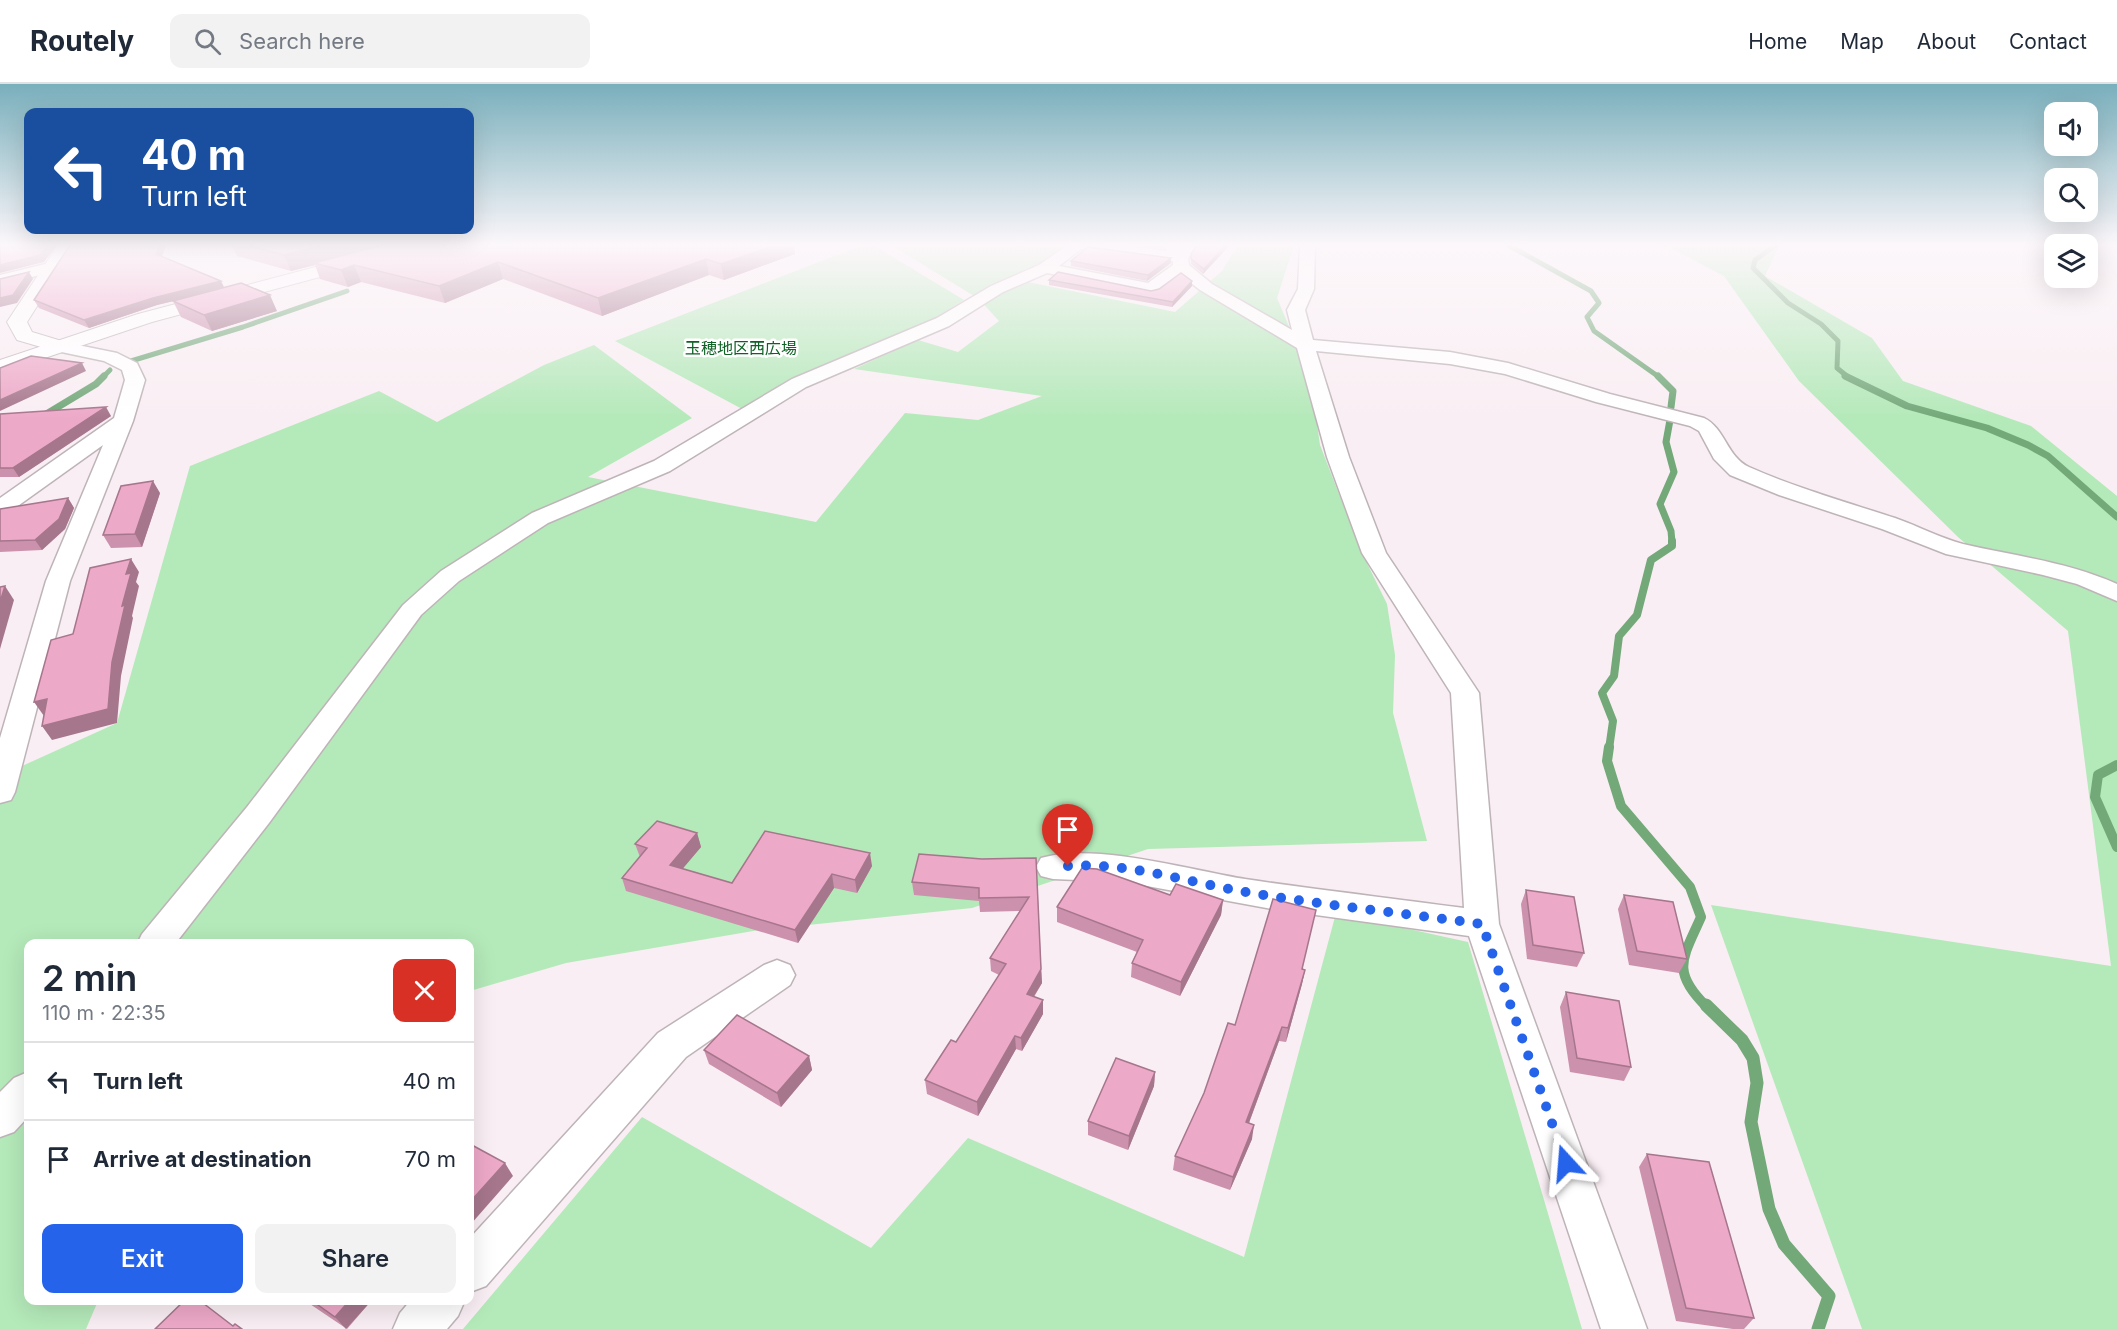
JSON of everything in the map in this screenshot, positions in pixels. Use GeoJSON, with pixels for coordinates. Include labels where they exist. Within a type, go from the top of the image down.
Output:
{"type":"FeatureCollection","features":[{"type":"Feature","properties":{"kind":"main road"},"geometry":{"type":"LineString","coordinates":[[26,303],[16,322],[24,336],[58,346]]}},
{"type":"Feature","properties":{"kind":"main road"},"geometry":{"type":"LineString","coordinates":[[0,367],[58,346],[199,303]]}},
{"type":"Feature","properties":{"kind":"street"},"geometry":{"type":"LineString","coordinates":[[158,939],[258,815],[412,610],[450,576],[540,518],[662,466],[799,383],[943,322],[974,303]]}},
{"type":"Feature","properties":{"kind":"street"},"geometry":{"type":"LineString","coordinates":[[1233,303],[1305,345],[1450,358],[1508,369],[1603,398],[1697,422],[1707,427],[1722,454],[1738,470],[1787,490],[1890,524],[1954,549],[2047,568],[2086,579],[2117,592]]}},
{"type":"Feature","properties":{"kind":"street"},"geometry":{"type":"LineString","coordinates":[[1299,303],[1296,310],[1338,457],[1374,553],[1465,693],[1482,924],[1623,1329]]}},
{"type":"Feature","properties":{"kind":"street"},"geometry":{"type":"LineString","coordinates":[[0,792],[58,580],[123,421],[135,380],[130,367],[110,357],[58,346]]}},
{"type":"Feature","properties":{"kind":"street"},"geometry":{"type":"LineString","coordinates":[[0,508],[123,421]]}},
{"type":"Feature","properties":{"kind":"street"},"geometry":{"type":"LineString","coordinates":[[1053,867],[1083,865],[1150,873],[1243,891],[1482,924]]}},
{"type":"Feature","properties":{"kind":"street"},"geometry":{"type":"LineString","coordinates":[[474,1266],[672,1045],[777,975]]}},
{"type":"Feature","properties":{"kind":"street"},"geometry":{"type":"LineString","coordinates":[[0,1119],[24,1094]]}},
{"type":"Feature","properties":{"kind":"street"},"geometry":{"type":"LineString","coordinates":[[416,1329],[438,1305]]}},
{"type":"Feature","properties":{"kind":"green space","name":"玉穂地区西広場"},"geometry":{"type":"Polygon","coordinates":[[[713,303],[959,303],[932,320],[783,383],[744,410],[615,341],[713,303]]]}},
{"type":"Feature","properties":{"kind":"green space"},"geometry":{"type":"Polygon","coordinates":[[[983,303],[1131,303],[1175,312],[1185,303],[1279,303],[1310,376],[1320,445],[1361,551],[1387,604],[1395,655],[1393,713],[1427,841],[1148,849],[972,908],[759,930],[566,963],[474,990],[474,939],[24,939],[24,1305],[96,1305],[86,1329],[0,1329],[0,776],[117,723],[190,466],[379,391],[437,422],[544,365],[594,345],[692,418],[588,477],[816,522],[905,413],[978,420],[1042,396],[854,369],[918,340],[958,352],[999,321],[983,303]]]}},
{"type":"Feature","properties":{"kind":"green space"},"geometry":{"type":"Polygon","coordinates":[[[1743,303],[1812,303],[1872,338],[1903,381],[2031,426],[2117,496],[2117,1329],[1862,1329],[1711,905],[2111,966],[2068,631],[1958,537],[1799,381],[1743,303]]]}},
{"type":"Feature","properties":{"kind":"green space"},"geometry":{"type":"Polygon","coordinates":[[[1336,913],[1468,942],[1582,1329],[463,1329],[642,1117],[871,1248],[968,1138],[1244,1257],[1336,913]]]}},
{"type":"Feature","properties":{"kind":"building"},"geometry":{"type":"Polygon","coordinates":[[[42,303],[137,303],[84,320],[42,303]]]}},
{"type":"Feature","properties":{"kind":"building"},"geometry":{"type":"Polygon","coordinates":[[[178,303],[243,303],[204,315],[178,303]]]}},
{"type":"Feature","properties":{"kind":"building"},"geometry":{"type":"Polygon","coordinates":[[[31,356],[82,363],[0,400],[0,368],[31,356]]]}},
{"type":"Feature","properties":{"kind":"building"},"geometry":{"type":"Polygon","coordinates":[[[106,407],[13,468],[0,468],[0,414],[106,407]]]}},
{"type":"Feature","properties":{"kind":"building"},"geometry":{"type":"Polygon","coordinates":[[[153,481],[135,534],[103,535],[121,486],[153,481]]]}},
{"type":"Feature","properties":{"kind":"building"},"geometry":{"type":"Polygon","coordinates":[[[68,498],[59,519],[35,540],[0,541],[0,509],[68,498]]]}},
{"type":"Feature","properties":{"kind":"building"},"geometry":{"type":"Polygon","coordinates":[[[131,559],[126,574],[131,573],[122,606],[125,605],[112,662],[108,709],[42,726],[47,699],[34,702],[51,640],[73,634],[90,568],[131,559]]]}},
{"type":"Feature","properties":{"kind":"building"},"geometry":{"type":"Polygon","coordinates":[[[5,586],[0,602],[0,587],[5,586]]]}},
{"type":"Feature","properties":{"kind":"building"},"geometry":{"type":"Polygon","coordinates":[[[657,821],[697,833],[670,865],[732,883],[765,831],[870,853],[855,880],[832,874],[795,930],[622,878],[647,848],[635,844],[657,821]]]}},
{"type":"Feature","properties":{"kind":"building"},"geometry":{"type":"Polygon","coordinates":[[[919,854],[982,859],[1036,858],[1041,969],[1027,994],[1043,1000],[1021,1038],[1015,1036],[977,1102],[925,1080],[951,1040],[956,1042],[1006,964],[990,958],[1029,897],[979,898],[979,888],[912,882],[919,854]]]}},
{"type":"Feature","properties":{"kind":"building"},"geometry":{"type":"Polygon","coordinates":[[[1082,868],[1097,869],[1170,895],[1176,884],[1223,900],[1181,982],[1132,963],[1143,940],[1057,907],[1082,868]]]}},
{"type":"Feature","properties":{"kind":"building"},"geometry":{"type":"Polygon","coordinates":[[[1526,890],[1574,897],[1584,953],[1533,945],[1526,890]]]}},
{"type":"Feature","properties":{"kind":"building"},"geometry":{"type":"Polygon","coordinates":[[[1624,895],[1673,902],[1687,959],[1637,951],[1624,895]]]}},
{"type":"Feature","properties":{"kind":"building"},"geometry":{"type":"Polygon","coordinates":[[[1273,899],[1316,910],[1302,969],[1305,970],[1288,1028],[1282,1027],[1246,1122],[1254,1125],[1233,1177],[1175,1156],[1204,1093],[1228,1023],[1235,1025],[1273,899]]]}},
{"type":"Feature","properties":{"kind":"building"},"geometry":{"type":"Polygon","coordinates":[[[1566,992],[1619,1001],[1631,1067],[1577,1058],[1566,992]]]}},
{"type":"Feature","properties":{"kind":"building"},"geometry":{"type":"Polygon","coordinates":[[[737,1015],[809,1056],[777,1093],[704,1050],[737,1015]]]}},
{"type":"Feature","properties":{"kind":"building"},"geometry":{"type":"Polygon","coordinates":[[[1116,1058],[1155,1072],[1129,1136],[1088,1121],[1116,1058]]]}},
{"type":"Feature","properties":{"kind":"building"},"geometry":{"type":"Polygon","coordinates":[[[474,1146],[505,1163],[474,1198],[474,1146]]]}},
{"type":"Feature","properties":{"kind":"building"},"geometry":{"type":"Polygon","coordinates":[[[1647,1154],[1709,1162],[1754,1318],[1686,1308],[1647,1154]]]}},
{"type":"Feature","properties":{"kind":"building"},"geometry":{"type":"Polygon","coordinates":[[[180,1305],[206,1305],[233,1326],[235,1324],[242,1329],[155,1329],[180,1305]]]}},
{"type":"Feature","properties":{"kind":"building"},"geometry":{"type":"Polygon","coordinates":[[[318,1305],[346,1305],[335,1317],[318,1305]]]}},
{"type":"Feature","properties":{"kind":"waterway"},"geometry":{"type":"LineString","coordinates":[[131,361],[312,303]]}},
{"type":"Feature","properties":{"kind":"waterway"},"geometry":{"type":"LineString","coordinates":[[1599,303],[1587,317],[1594,331],[1659,377]]}},
{"type":"Feature","properties":{"kind":"waterway"},"geometry":{"type":"LineString","coordinates":[[1788,303],[1821,324],[1838,341],[1837,368],[1848,377]]}},
{"type":"Feature","properties":{"kind":"waterway"},"geometry":{"type":"LineString","coordinates":[[43,416],[96,384],[110,370]]}},
{"type":"Feature","properties":{"kind":"waterway"},"geometry":{"type":"LineString","coordinates":[[1845,376],[1907,406],[1987,428],[2028,445],[2048,456],[2117,517]]}},
{"type":"Feature","properties":{"kind":"waterway"},"geometry":{"type":"LineString","coordinates":[[1659,377],[1673,391],[1671,407]]}},
{"type":"Feature","properties":{"kind":"waterway"},"geometry":{"type":"LineString","coordinates":[[1670,420],[1666,442],[1674,472],[1660,504],[1671,531],[1672,542]]}},
{"type":"Feature","properties":{"kind":"waterway"},"geometry":{"type":"LineString","coordinates":[[1609,749],[1613,721],[1602,693],[1614,676],[1619,636],[1637,615],[1651,560],[1672,546],[1672,542]]}},
{"type":"Feature","properties":{"kind":"waterway"},"geometry":{"type":"LineString","coordinates":[[1609,747],[1607,761],[1621,806],[1690,887],[1701,917],[1685,954],[1684,974],[1688,984],[1707,1007]]}},
{"type":"Feature","properties":{"kind":"waterway"},"geometry":{"type":"LineString","coordinates":[[2117,765],[2098,775],[2095,797],[2117,847]]}},
{"type":"Feature","properties":{"kind":"waterway"},"geometry":{"type":"LineString","coordinates":[[1706,1005],[1742,1040],[1753,1058],[1757,1083],[1751,1122],[1769,1209],[1784,1244],[1829,1296],[1818,1329]]}},
{"type":"Feature","properties":{"kind":"route"},"geometry":{"type":"LineString","coordinates":[[1068,866],[1083,865],[1150,873],[1243,891],[1482,924],[1566,1163]]}}]}
